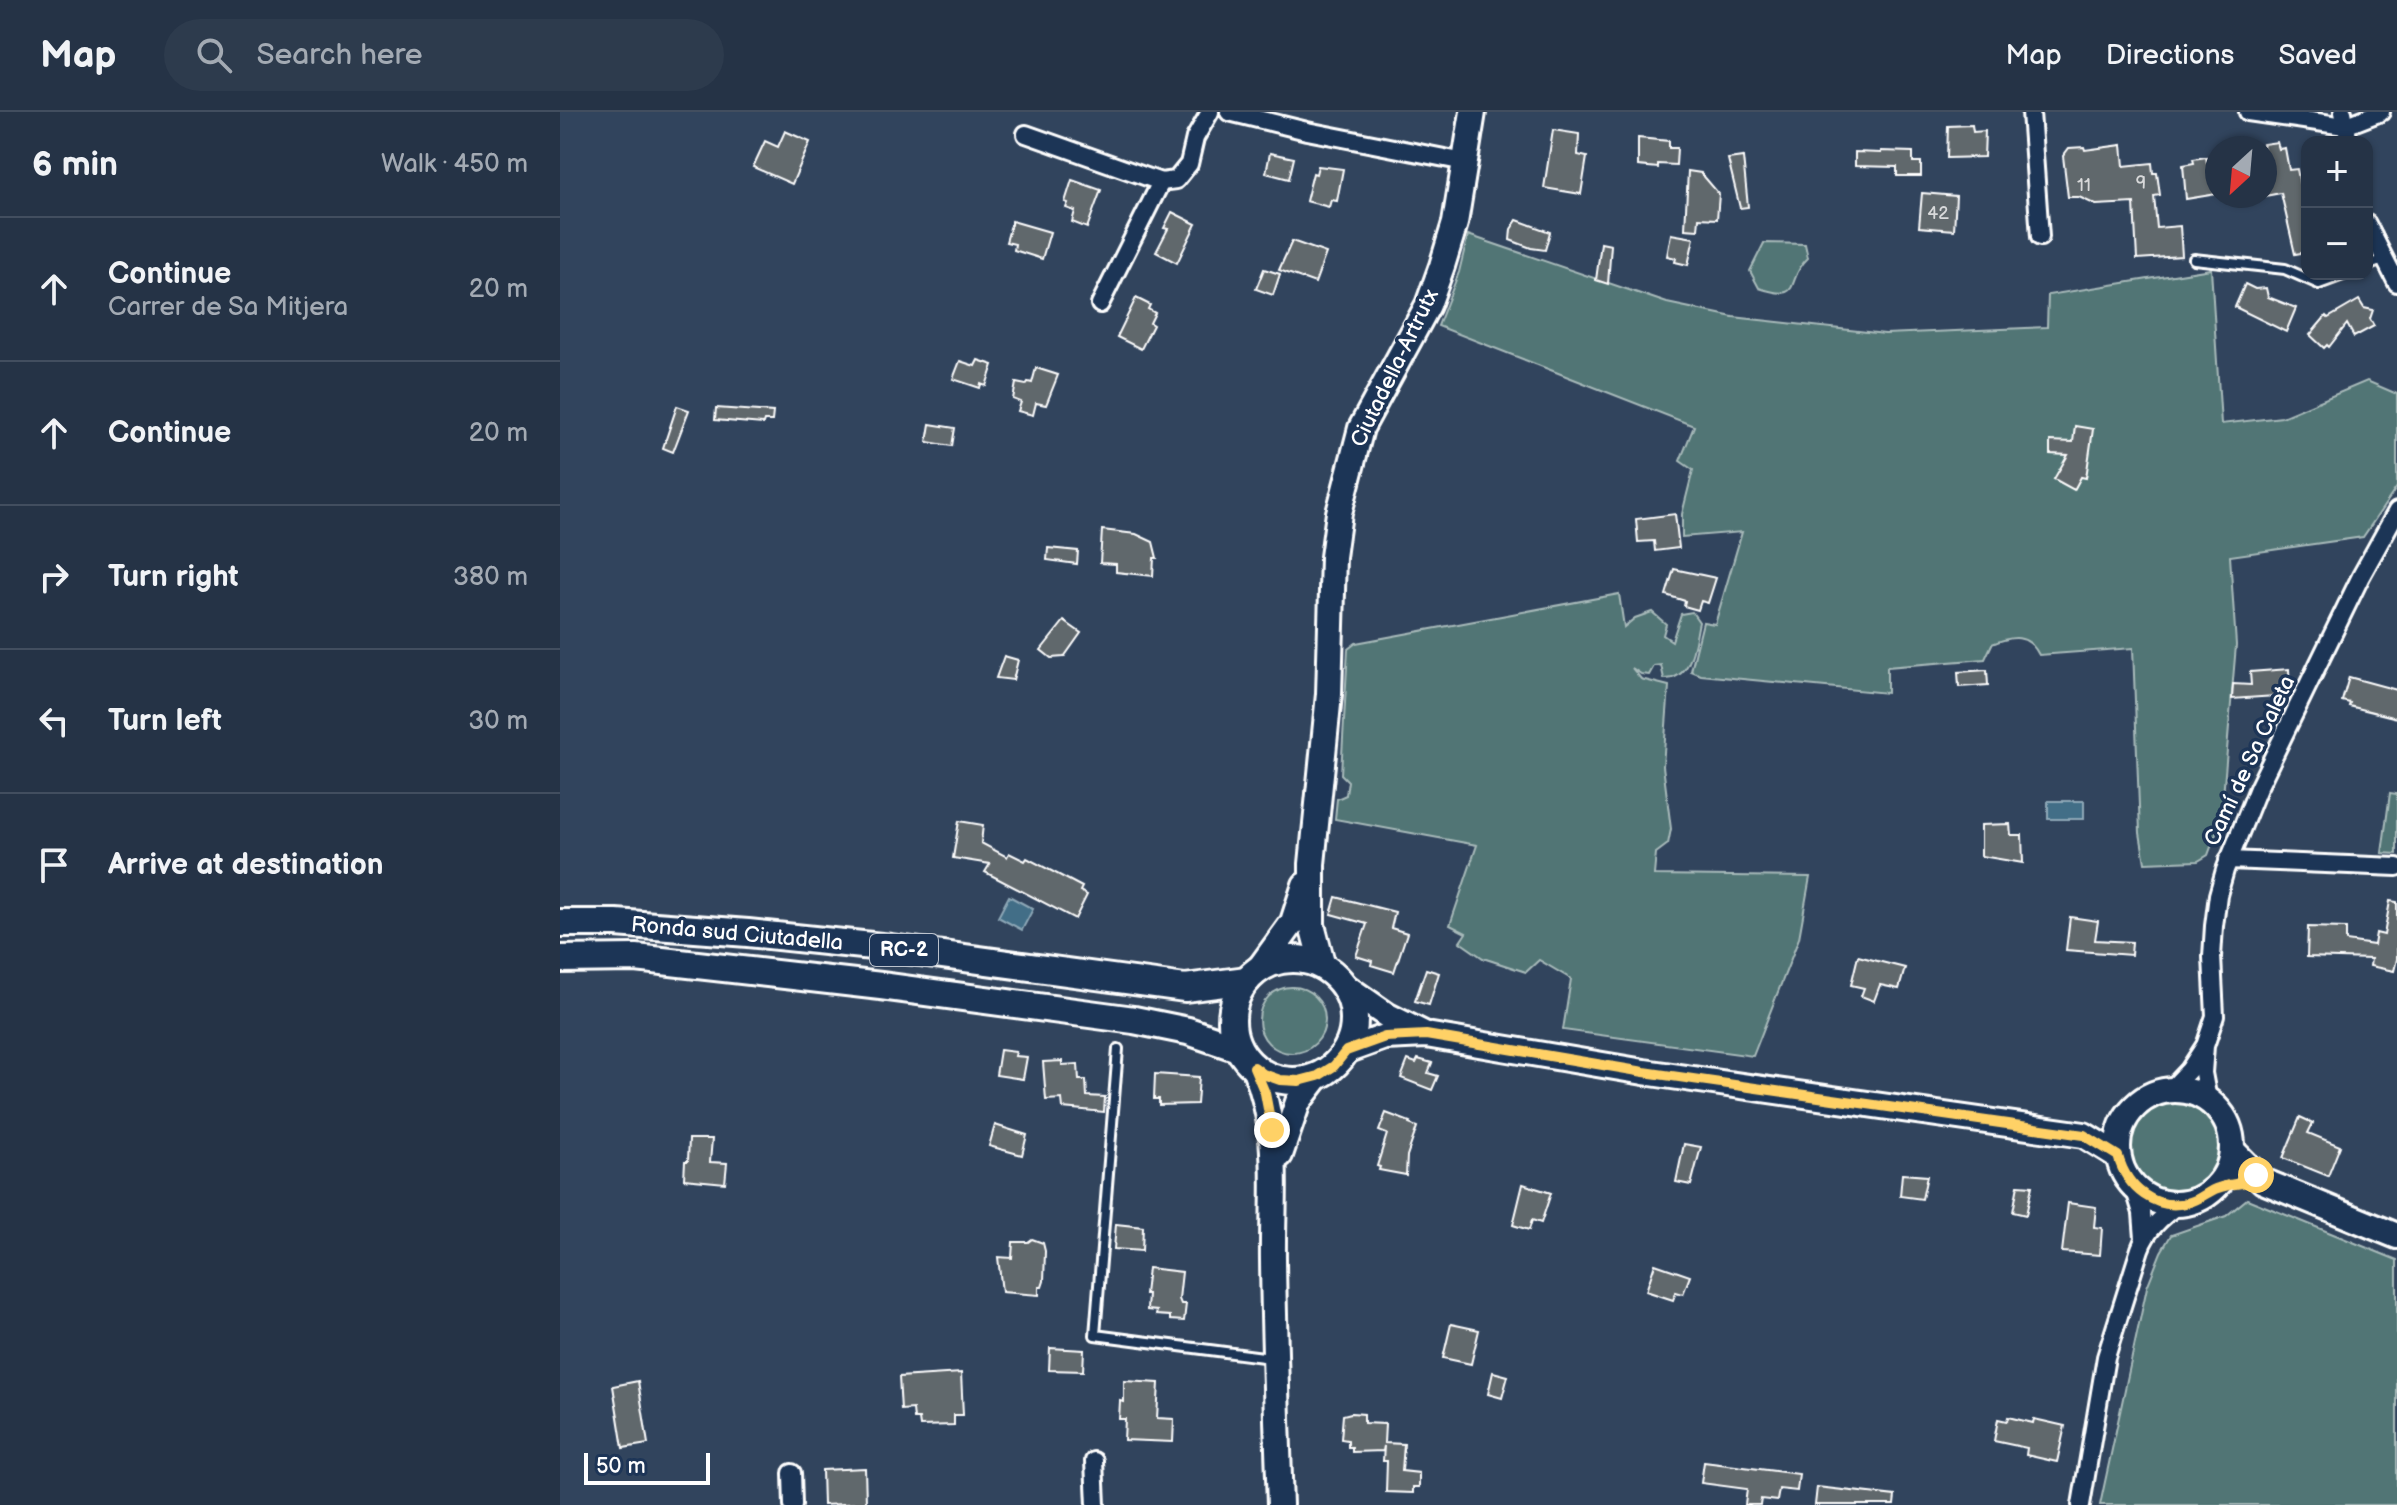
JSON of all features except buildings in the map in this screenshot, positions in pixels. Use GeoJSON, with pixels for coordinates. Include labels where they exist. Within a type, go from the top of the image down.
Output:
{"type":"FeatureCollection","features":[{"type":"Feature","properties":{"kind":"main road","name":"Ronda sud Ciutadella"},"geometry":{"type":"LineString","coordinates":[[560,923],[616,923],[748,933],[891,948],[1185,988],[1253,975]]}},
{"type":"Feature","properties":{"kind":"main road","name":"Ronda sud Ciutadella"},"geometry":{"type":"LineString","coordinates":[[560,959],[636,958],[897,988],[1134,1020],[1188,1031],[1246,1058]]}},
{"type":"Feature","properties":{"kind":"main road","name":"RC-2"},"geometry":{"type":"LineString","coordinates":[[1253,975],[1274,962],[1291,959],[1308,961],[1333,976]]}},
{"type":"Feature","properties":{"kind":"main road"},"geometry":{"type":"LineString","coordinates":[[1246,1058],[1232,1031],[1232,1012],[1237,995],[1253,975]]}},
{"type":"Feature","properties":{"kind":"main road"},"geometry":{"type":"LineString","coordinates":[[1318,1076],[1334,1066],[1353,1035],[1351,1000],[1333,976]]}},
{"type":"Feature","properties":{"kind":"main road","name":"RC-2"},"geometry":{"type":"LineString","coordinates":[[1246,1058],[1263,1074],[1280,1080],[1299,1081],[1318,1076]]}},
{"type":"Feature","properties":{"kind":"street"},"geometry":{"type":"LineString","coordinates":[[1026,134],[1161,182],[1176,180],[1189,164],[1195,138],[1210,112]]}},
{"type":"Feature","properties":{"kind":"street"},"geometry":{"type":"LineString","coordinates":[[1229,112],[1307,131],[1465,162]]}},
{"type":"Feature","properties":{"kind":"street","name":"Ciutadella-Artrutx"},"geometry":{"type":"LineString","coordinates":[[1333,976],[1312,925],[1312,864],[1329,694],[1332,570],[1339,513],[1361,428],[1428,305],[1438,279],[1455,223],[1473,112]]}},
{"type":"Feature","properties":{"kind":"street"},"geometry":{"type":"LineString","coordinates":[[2031,112],[2040,237]]}},
{"type":"Feature","properties":{"kind":"street"},"geometry":{"type":"LineString","coordinates":[[2248,112],[2346,127],[2381,112]]}},
{"type":"Feature","properties":{"kind":"street"},"geometry":{"type":"LineString","coordinates":[[1100,304],[1161,182]]}},
{"type":"Feature","properties":{"kind":"street"},"geometry":{"type":"LineString","coordinates":[[2373,236],[2397,283]]}},
{"type":"Feature","properties":{"kind":"street","name":"Camí de Sa Caleta"},"geometry":{"type":"LineString","coordinates":[[2208,1100],[2203,1073],[2205,1046],[2215,1016],[2214,926],[2218,895],[2228,860],[2258,788],[2361,576],[2397,511]]}},
{"type":"Feature","properties":{"kind":"street"},"geometry":{"type":"LineString","coordinates":[[2228,860],[2397,867]]}},
{"type":"Feature","properties":{"kind":"street","name":"Ciutadella-Artrutx"},"geometry":{"type":"LineString","coordinates":[[1253,975],[1293,922],[1312,864]]}},
{"type":"Feature","properties":{"kind":"street"},"geometry":{"type":"LineString","coordinates":[[1333,976],[1388,1016],[1426,1035]]}},
{"type":"Feature","properties":{"kind":"street"},"geometry":{"type":"LineString","coordinates":[[1346,1051],[1385,1037],[1426,1035],[1644,1072],[2084,1135],[2118,1156]]}},
{"type":"Feature","properties":{"kind":"street","name":"Camí de Sa Caleta"},"geometry":{"type":"LineString","coordinates":[[2171,1089],[2205,1046]]}},
{"type":"Feature","properties":{"kind":"street"},"geometry":{"type":"LineString","coordinates":[[1246,1058],[1270,1114],[1275,1172],[1272,1258],[1280,1505]]}},
{"type":"Feature","properties":{"kind":"street"},"geometry":{"type":"LineString","coordinates":[[1275,1172],[1298,1102],[1318,1076]]}},
{"type":"Feature","properties":{"kind":"street"},"geometry":{"type":"LineString","coordinates":[[2081,1505],[2106,1357],[2144,1238],[2160,1218],[2179,1204],[2205,1196],[2215,1188],[2229,1167],[2232,1150],[2229,1127],[2223,1115],[2208,1100],[2191,1091],[2171,1089],[2152,1093],[2136,1104],[2124,1119],[2118,1138],[2118,1156],[2122,1169],[2134,1187],[2142,1213],[2144,1238]]}},
{"type":"Feature","properties":{"kind":"street"},"geometry":{"type":"LineString","coordinates":[[2084,1135],[2124,1119]]}},
{"type":"Feature","properties":{"kind":"street"},"geometry":{"type":"LineString","coordinates":[[2232,1150],[2263,1181],[2397,1236]]}},
{"type":"Feature","properties":{"kind":"street"},"geometry":{"type":"LineString","coordinates":[[2215,1188],[2263,1181]]}},
{"type":"Feature","properties":{"kind":"street"},"geometry":{"type":"LineString","coordinates":[[2134,1187],[2156,1201],[2179,1204]]}},
{"type":"Feature","properties":{"kind":"street"},"geometry":{"type":"LineString","coordinates":[[1094,1461],[1096,1505]]}},
{"type":"Feature","properties":{"kind":"street"},"geometry":{"type":"LineString","coordinates":[[792,1473],[793,1505]]}},
{"type":"Feature","properties":{"kind":"lane"},"geometry":{"type":"LineString","coordinates":[[2194,259],[2285,269],[2301,276]]}},
{"type":"Feature","properties":{"kind":"lane"},"geometry":{"type":"LineString","coordinates":[[2373,264],[2385,259]]}},
{"type":"Feature","properties":{"kind":"lane"},"geometry":{"type":"LineString","coordinates":[[2310,280],[2319,284],[2330,280]]}},
{"type":"Feature","properties":{"kind":"lane"},"geometry":{"type":"LineString","coordinates":[[1118,1049],[1095,1335],[1275,1359]]}},
{"type":"Feature","properties":{"kind":"green space"},"geometry":{"type":"Polygon","coordinates":[[[1468,235],[1667,303],[1733,317],[1885,334],[2047,327],[2048,295],[2211,269],[2221,424],[2282,417],[2367,381],[2397,394],[2397,487],[2363,537],[2230,556],[2236,645],[2221,820],[2208,855],[2198,861],[2145,863],[2140,833],[2133,648],[2039,655],[2025,640],[2006,639],[1992,644],[1985,659],[1887,667],[1887,693],[1701,675],[1691,671],[1703,622],[1715,624],[1742,532],[1682,537],[1682,514],[1693,470],[1680,461],[1694,426],[1438,326],[1459,272],[1468,235]]]}},
{"type":"Feature","properties":{"kind":"green space"},"geometry":{"type":"Polygon","coordinates":[[[1764,243],[1805,244],[1808,258],[1788,291],[1773,292],[1759,288],[1750,271],[1764,243]]]}},
{"type":"Feature","properties":{"kind":"green space"},"geometry":{"type":"Polygon","coordinates":[[[1619,594],[1624,627],[1635,618],[1652,612],[1666,624],[1663,635],[1672,641],[1681,614],[1692,612],[1699,622],[1690,659],[1681,673],[1664,679],[1661,665],[1654,666],[1649,675],[1632,668],[1641,679],[1669,686],[1663,766],[1671,829],[1668,844],[1656,853],[1654,875],[1810,877],[1799,938],[1753,1056],[1563,1030],[1571,979],[1539,960],[1526,972],[1483,958],[1460,942],[1466,933],[1450,925],[1477,845],[1335,819],[1337,799],[1346,795],[1348,781],[1341,774],[1348,649],[1356,643],[1619,594]]]}},
{"type":"Feature","properties":{"kind":"green space"},"geometry":{"type":"Polygon","coordinates":[[[2390,793],[2397,794],[2397,854],[2382,853],[2390,793]]]}},
{"type":"Feature","properties":{"kind":"green space"},"geometry":{"type":"Polygon","coordinates":[[[1292,987],[1305,990],[1315,997],[1322,1007],[1325,1020],[1322,1033],[1315,1043],[1305,1050],[1292,1053],[1279,1050],[1269,1043],[1262,1033],[1259,1020],[1262,1007],[1269,997],[1279,990],[1292,987]]]}},
{"type":"Feature","properties":{"kind":"green space"},"geometry":{"type":"Polygon","coordinates":[[[2176,1101],[2199,1110],[2214,1123],[2220,1140],[2220,1157],[2213,1173],[2201,1185],[2184,1191],[2163,1190],[2149,1183],[2135,1167],[2130,1150],[2130,1139],[2139,1121],[2155,1108],[2176,1101]]]}},
{"type":"Feature","properties":{"kind":"green space"},"geometry":{"type":"Polygon","coordinates":[[[2247,1199],[2397,1260],[2397,1505],[2100,1505],[2147,1287],[2161,1252],[2171,1235],[2226,1216],[2247,1199]]]}},
{"type":"Feature","properties":{"kind":"water"},"geometry":{"type":"Polygon","coordinates":[[[2048,801],[2084,801],[2084,819],[2048,819],[2048,801]]]}},
{"type":"Feature","properties":{"kind":"water"},"geometry":{"type":"Polygon","coordinates":[[[1009,896],[1033,909],[1022,930],[998,917],[1009,896]]]}},
{"type":"Feature","properties":{"kind":"route"},"geometry":{"type":"LineString","coordinates":[[1272,1130],[1265,1093],[1254,1067],[1280,1080],[1299,1081],[1318,1076],[1334,1066],[1346,1051],[1385,1037],[1426,1035],[1644,1072],[2084,1135],[2118,1156],[2130,1183],[2141,1194],[2168,1204],[2193,1201],[2215,1188],[2263,1181],[2256,1175]]}}]}
